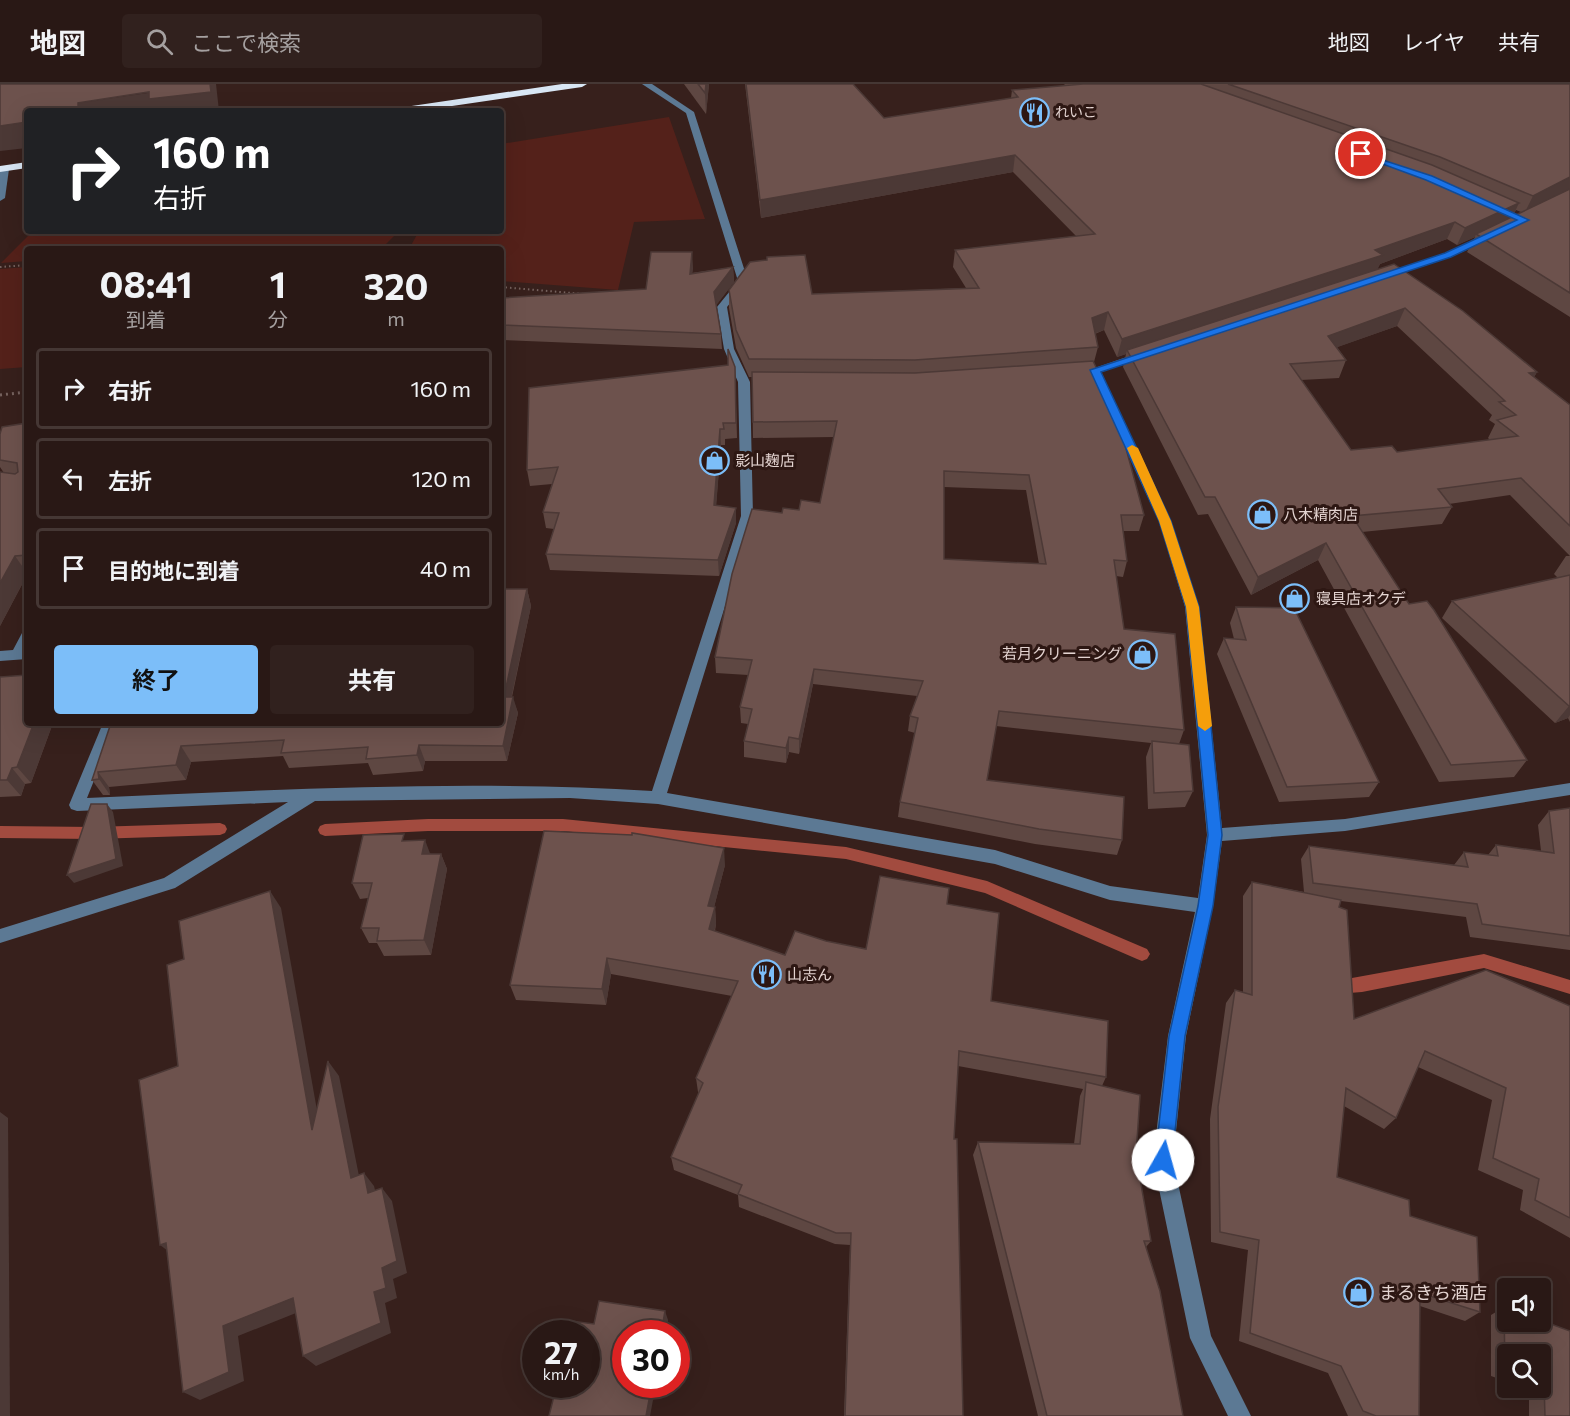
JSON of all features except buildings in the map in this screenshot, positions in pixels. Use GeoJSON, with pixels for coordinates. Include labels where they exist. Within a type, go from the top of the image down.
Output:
{"type":"FeatureCollection","features":[{"type":"Feature","properties":{"kind":"highway"},"geometry":{"type":"LineString","coordinates":[[418,108],[582,84]]}},
{"type":"Feature","properties":{"kind":"highway"},"geometry":{"type":"LineString","coordinates":[[3,169],[24,166]]}},
{"type":"Feature","properties":{"kind":"street"},"geometry":{"type":"LineString","coordinates":[[646,84],[690,112],[743,281],[722,307],[729,350],[749,382],[747,516],[658,798]]}},
{"type":"Feature","properties":{"kind":"street"},"geometry":{"type":"LineString","coordinates":[[0,198],[3,169]]}},
{"type":"Feature","properties":{"kind":"street"},"geometry":{"type":"LineString","coordinates":[[1368,281],[1448,255],[1505,229]]}},
{"type":"Feature","properties":{"kind":"street"},"geometry":{"type":"LineString","coordinates":[[1152,352],[1089,371],[1165,521],[1192,607],[1215,835],[1205,906],[1177,1036],[1163,1160],[1201,1338],[1240,1416]]}},
{"type":"Feature","properties":{"kind":"street"},"geometry":{"type":"LineString","coordinates":[[0,656],[23,654]]}},
{"type":"Feature","properties":{"kind":"street"},"geometry":{"type":"LineString","coordinates":[[109,726],[77,805],[312,795],[570,792],[658,798],[995,857],[1110,893],[1205,906]]}},
{"type":"Feature","properties":{"kind":"street"},"geometry":{"type":"LineString","coordinates":[[1215,835],[1345,825],[1570,789]]}},
{"type":"Feature","properties":{"kind":"street"},"geometry":{"type":"LineString","coordinates":[[0,936],[169,883],[312,795]]}},
{"type":"Feature","properties":{"kind":"path"},"geometry":{"type":"LineString","coordinates":[[0,267],[24,265]]}},
{"type":"Feature","properties":{"kind":"path"},"geometry":{"type":"LineString","coordinates":[[504,287],[591,295]]}},
{"type":"Feature","properties":{"kind":"path"},"geometry":{"type":"LineString","coordinates":[[0,395],[24,392]]}},
{"type":"Feature","properties":{"kind":"shaded area"},"geometry":{"type":"Polygon","coordinates":[[[669,117],[705,219],[634,222],[618,290],[504,281],[504,246],[411,246],[417,234],[504,234],[504,144],[669,117]]]}},
{"type":"Feature","properties":{"kind":"shaded area"},"geometry":{"type":"Polygon","coordinates":[[[30,234],[396,234],[384,246],[24,246],[24,261],[1,263],[30,234]]]}},
{"type":"Feature","properties":{"kind":"shaded area"},"geometry":{"type":"Polygon","coordinates":[[[24,267],[24,367],[0,369],[0,269],[24,267]]]}},
{"type":"Feature","properties":{"kind":"waterway"},"geometry":{"type":"LineString","coordinates":[[325,830],[428,825],[563,825],[846,853],[987,887],[1142,954]]}},
{"type":"Feature","properties":{"kind":"waterway"},"geometry":{"type":"LineString","coordinates":[[0,832],[94,833],[220,829]]}},
{"type":"Feature","properties":{"kind":"waterway"},"geometry":{"type":"LineString","coordinates":[[1336,987],[1362,985],[1484,961],[1570,987]]}},
{"type":"Feature","properties":{"kind":"slow traffic"},"geometry":{"type":"LineString","coordinates":[[1132,448],[1165,521],[1192,607],[1205,726]]}},
{"type":"Feature","properties":{"kind":"place","name":"れいこ"},"geometry":{"type":"Point","coordinates":[1034,112]}},
{"type":"Feature","properties":{"kind":"place","name":"影山麹店"},"geometry":{"type":"Point","coordinates":[714,461]}},
{"type":"Feature","properties":{"kind":"place","name":"八木精肉店"},"geometry":{"type":"Point","coordinates":[1262,515]}},
{"type":"Feature","properties":{"kind":"place","name":"寝具店オクデ"},"geometry":{"type":"Point","coordinates":[1295,599]}},
{"type":"Feature","properties":{"kind":"place","name":"若月クリーニング"},"geometry":{"type":"Point","coordinates":[1143,654]}},
{"type":"Feature","properties":{"kind":"place","name":"山志ん"},"geometry":{"type":"Point","coordinates":[766,975]}},
{"type":"Feature","properties":{"kind":"place","name":"まるきち酒店"},"geometry":{"type":"Point","coordinates":[1358,1293]}},
{"type":"Feature","properties":{"kind":"route"},"geometry":{"type":"LineString","coordinates":[[1163,1160],[1177,1036],[1205,906],[1215,835],[1192,607],[1165,521],[1095,370],[1448,255],[1524,220],[1429,178],[1361,154]]}}]}
